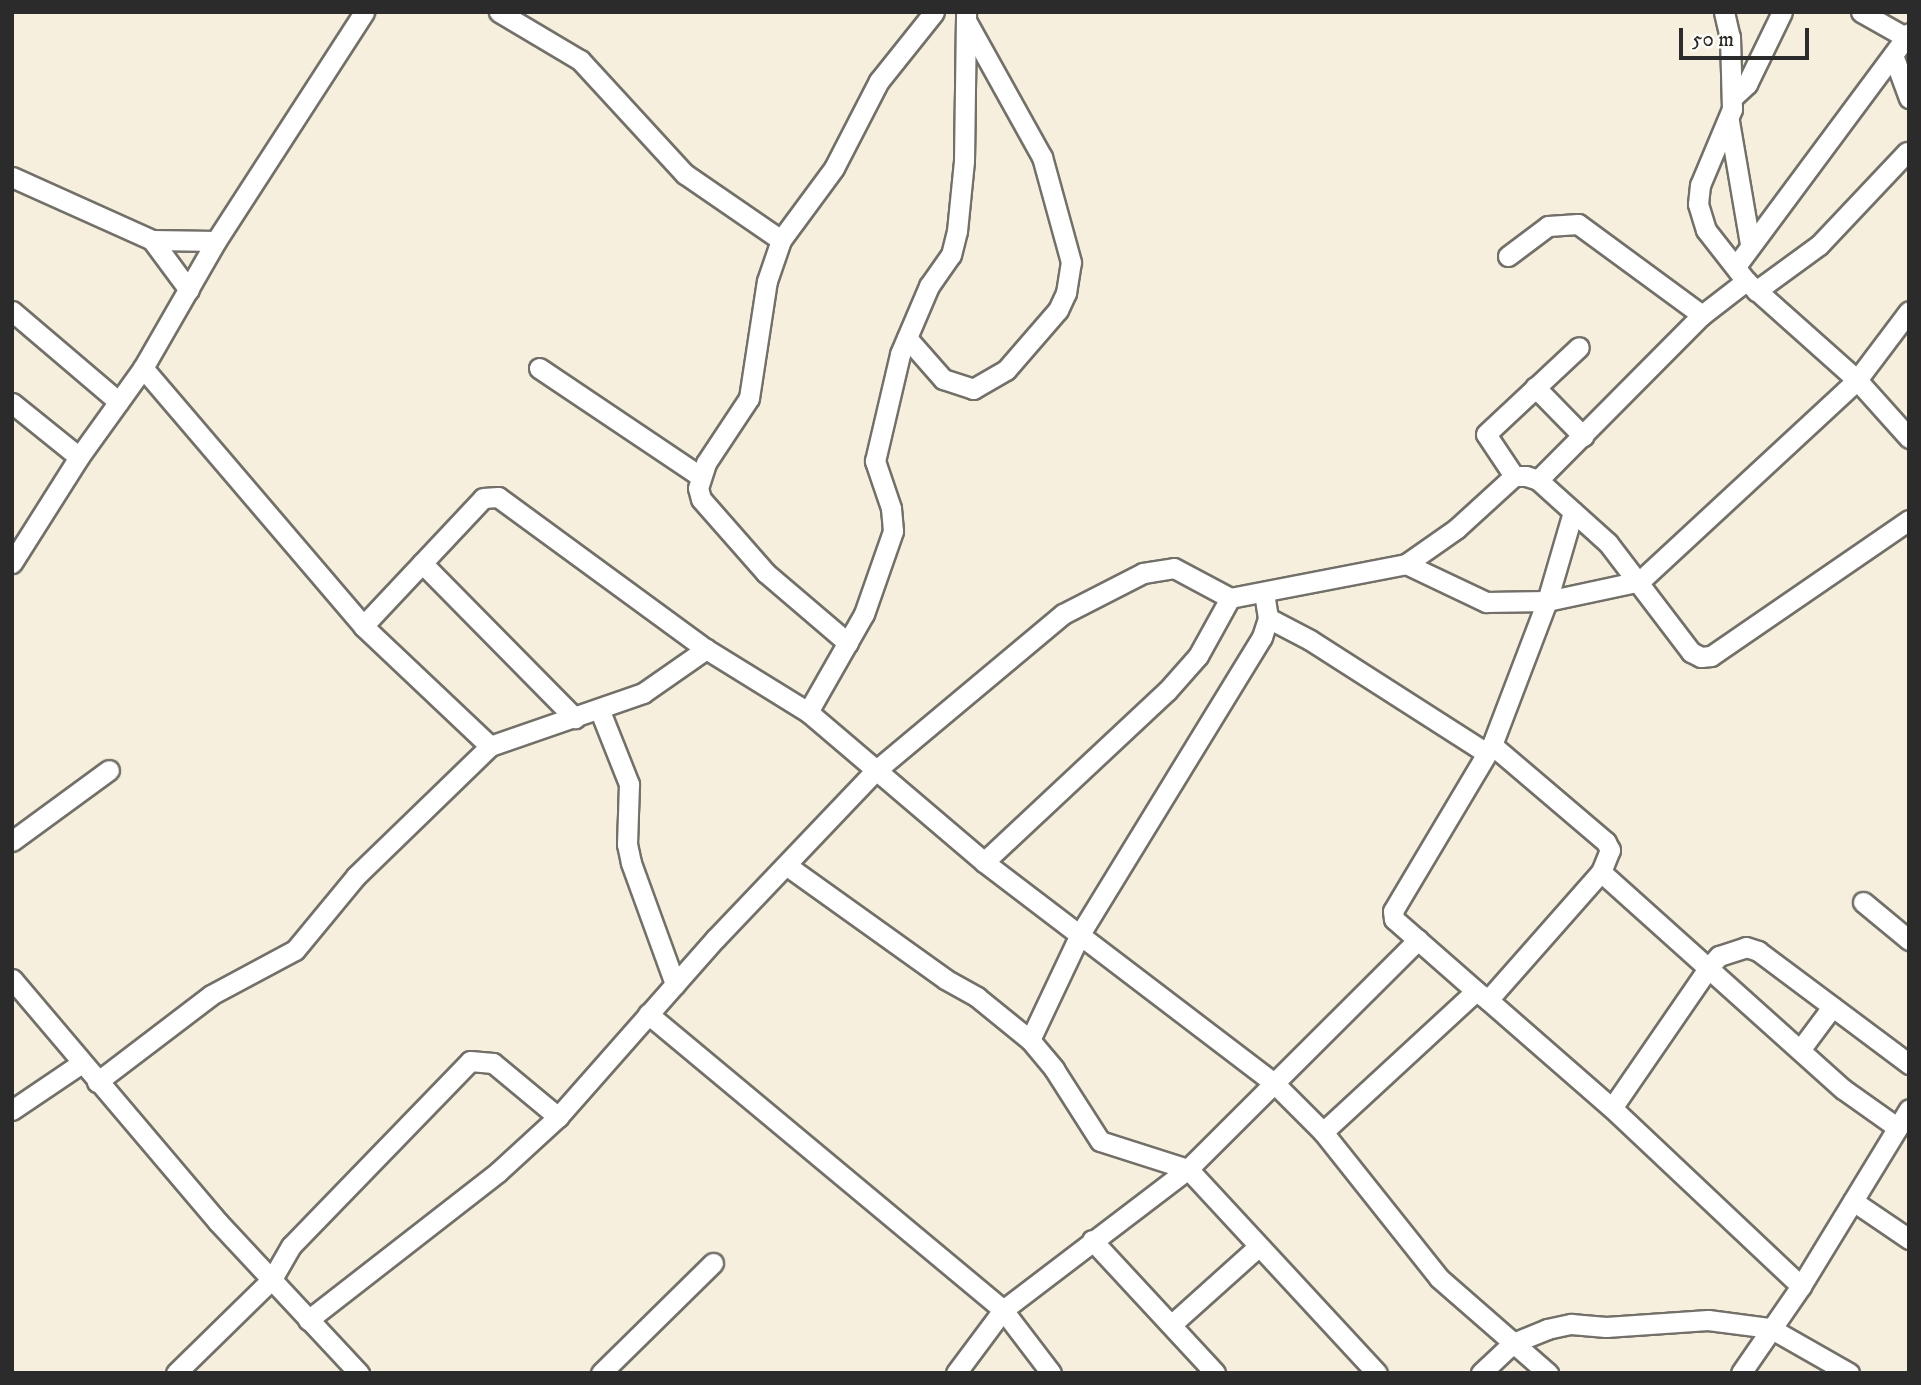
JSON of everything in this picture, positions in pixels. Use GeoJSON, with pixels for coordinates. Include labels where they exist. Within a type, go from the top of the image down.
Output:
{"type":"FeatureCollection","features":[{"type":"Feature","properties":{"kind":"street"},"geometry":{"type":"LineString","coordinates":[[12,563],[79,457],[143,368],[216,242],[364,12]]}},
{"type":"Feature","properties":{"kind":"street"},"geometry":{"type":"LineString","coordinates":[[499,12],[580,60],[685,174],[730,209],[781,240]]}},
{"type":"Feature","properties":{"kind":"street"},"geometry":{"type":"LineString","coordinates":[[848,643],[766,573],[701,499],[700,475],[749,398],[767,281],[781,240],[834,168],[879,81],[934,12]]}},
{"type":"Feature","properties":{"kind":"street"},"geometry":{"type":"LineString","coordinates":[[1724,12],[1730,37],[1732,98],[1729,121],[1698,194],[1706,230],[1746,279],[1857,380],[1909,438]]}},
{"type":"Feature","properties":{"kind":"street"},"geometry":{"type":"LineString","coordinates":[[1732,98],[1747,84],[1782,12]]}},
{"type":"Feature","properties":{"kind":"street"},"geometry":{"type":"LineString","coordinates":[[1750,244],[1908,37],[1861,12]]}},
{"type":"Feature","properties":{"kind":"street"},"geometry":{"type":"LineString","coordinates":[[907,338],[943,379],[973,389],[1006,370],[1058,310],[1066,293],[1071,262],[1042,157],[966,17]]}},
{"type":"Feature","properties":{"kind":"street"},"geometry":{"type":"LineString","coordinates":[[808,712],[848,643],[882,571],[893,531],[891,508],[875,461],[886,404],[907,338],[929,286],[951,255],[957,231],[964,161],[966,17]]}},
{"type":"Feature","properties":{"kind":"street"},"geometry":{"type":"LineString","coordinates":[[1893,55],[1909,98]]}},
{"type":"Feature","properties":{"kind":"street"},"geometry":{"type":"LineString","coordinates":[[1729,121],[1750,244],[1746,279]]}},
{"type":"Feature","properties":{"kind":"street"},"geometry":{"type":"LineString","coordinates":[[1538,480],[1702,315],[1746,279],[1819,245],[1908,153]]}},
{"type":"Feature","properties":{"kind":"street"},"geometry":{"type":"LineString","coordinates":[[12,177],[152,240],[216,242]]}},
{"type":"Feature","properties":{"kind":"street"},"geometry":{"type":"LineString","coordinates":[[1508,256],[1548,226],[1578,223],[1702,315]]}},
{"type":"Feature","properties":{"kind":"street"},"geometry":{"type":"LineString","coordinates":[[152,240],[189,290]]}},
{"type":"Feature","properties":{"kind":"street"},"geometry":{"type":"LineString","coordinates":[[1406,564],[1486,602],[1547,601],[1640,581],[1857,380],[1909,310]]}},
{"type":"Feature","properties":{"kind":"street"},"geometry":{"type":"LineString","coordinates":[[12,312],[120,402]]}},
{"type":"Feature","properties":{"kind":"street"},"geometry":{"type":"LineString","coordinates":[[1580,347],[1486,434],[1514,476],[1538,480],[1608,542],[1691,652],[1711,656],[1909,520]]}},
{"type":"Feature","properties":{"kind":"street"},"geometry":{"type":"LineString","coordinates":[[143,368],[363,626],[489,746]]}},
{"type":"Feature","properties":{"kind":"street"},"geometry":{"type":"LineString","coordinates":[[538,368],[700,475]]}},
{"type":"Feature","properties":{"kind":"street"},"geometry":{"type":"LineString","coordinates":[[1535,387],[1583,436]]}},
{"type":"Feature","properties":{"kind":"street"},"geometry":{"type":"LineString","coordinates":[[12,403],[79,457]]}},
{"type":"Feature","properties":{"kind":"street"},"geometry":{"type":"LineString","coordinates":[[308,1320],[498,1172],[558,1117],[674,984],[874,772],[1063,614],[1143,573],[1174,568],[1230,598],[1406,564],[1457,529],[1514,476]]}},
{"type":"Feature","properties":{"kind":"street"},"geometry":{"type":"LineString","coordinates":[[363,626],[483,498],[492,495],[706,649],[808,712],[874,772],[984,862],[1274,1083],[1323,1132],[1439,1278],[1548,1373]]}},
{"type":"Feature","properties":{"kind":"street"},"geometry":{"type":"LineString","coordinates":[[1573,512],[1547,601],[1490,749],[1393,911],[1394,919],[1612,1108],[1801,1286]]}},
{"type":"Feature","properties":{"kind":"street"},"geometry":{"type":"LineString","coordinates":[[422,563],[575,718]]}},
{"type":"Feature","properties":{"kind":"street"},"geometry":{"type":"LineString","coordinates":[[1030,1040],[1080,934],[1255,649],[1268,618],[1264,593]]}},
{"type":"Feature","properties":{"kind":"street"},"geometry":{"type":"LineString","coordinates":[[984,862],[1167,691],[1198,656],[1230,598]]}},
{"type":"Feature","properties":{"kind":"street"},"geometry":{"type":"LineString","coordinates":[[1268,618],[1310,640],[1490,749],[1606,842],[1610,850],[1601,872],[1482,996],[1323,1132]]}},
{"type":"Feature","properties":{"kind":"street"},"geometry":{"type":"LineString","coordinates":[[97,1082],[212,995],[295,950],[356,876],[489,746],[600,711],[643,693],[706,649]]}},
{"type":"Feature","properties":{"kind":"street"},"geometry":{"type":"LineString","coordinates":[[600,711],[629,784],[627,844],[631,863],[674,984]]}},
{"type":"Feature","properties":{"kind":"street"},"geometry":{"type":"LineString","coordinates":[[12,841],[108,770]]}},
{"type":"Feature","properties":{"kind":"street"},"geometry":{"type":"LineString","coordinates":[[786,865],[945,979],[977,997],[1030,1040],[1054,1069],[1100,1141],[1188,1169],[1377,1373]]}},
{"type":"Feature","properties":{"kind":"street"},"geometry":{"type":"LineString","coordinates":[[1601,872],[1843,1089],[1898,1128]]}},
{"type":"Feature","properties":{"kind":"street"},"geometry":{"type":"LineString","coordinates":[[1863,902],[1909,940]]}},
{"type":"Feature","properties":{"kind":"street"},"geometry":{"type":"LineString","coordinates":[[956,1373],[1003,1310],[1188,1169],[1418,940]]}},
{"type":"Feature","properties":{"kind":"street"},"geometry":{"type":"LineString","coordinates":[[1612,1108],[1709,967],[1719,956],[1746,947],[1909,1065]]}},
{"type":"Feature","properties":{"kind":"street"},"geometry":{"type":"LineString","coordinates":[[12,979],[80,1064],[308,1320],[359,1373]]}},
{"type":"Feature","properties":{"kind":"street"},"geometry":{"type":"LineString","coordinates":[[1800,1050],[1832,1007]]}},
{"type":"Feature","properties":{"kind":"street"},"geometry":{"type":"LineString","coordinates":[[648,1014],[1003,1310],[1051,1373]]}},
{"type":"Feature","properties":{"kind":"street"},"geometry":{"type":"LineString","coordinates":[[176,1373],[272,1279],[291,1247],[470,1061],[493,1063],[558,1117]]}},
{"type":"Feature","properties":{"kind":"street"},"geometry":{"type":"LineString","coordinates":[[12,1110],[80,1064]]}},
{"type":"Feature","properties":{"kind":"street"},"geometry":{"type":"LineString","coordinates":[[1741,1373],[1801,1286],[1909,1109]]}},
{"type":"Feature","properties":{"kind":"street"},"geometry":{"type":"LineString","coordinates":[[1853,1201],[1909,1239]]}},
{"type":"Feature","properties":{"kind":"street"},"geometry":{"type":"LineString","coordinates":[[1092,1240],[1215,1373]]}},
{"type":"Feature","properties":{"kind":"street"},"geometry":{"type":"LineString","coordinates":[[1171,1325],[1259,1246]]}},
{"type":"Feature","properties":{"kind":"street"},"geometry":{"type":"LineString","coordinates":[[601,1373],[713,1263]]}},
{"type":"Feature","properties":{"kind":"street"},"geometry":{"type":"LineString","coordinates":[[1481,1373],[1513,1343],[1572,1324],[1606,1327],[1708,1320],[1770,1328],[1849,1373]]}}]}
